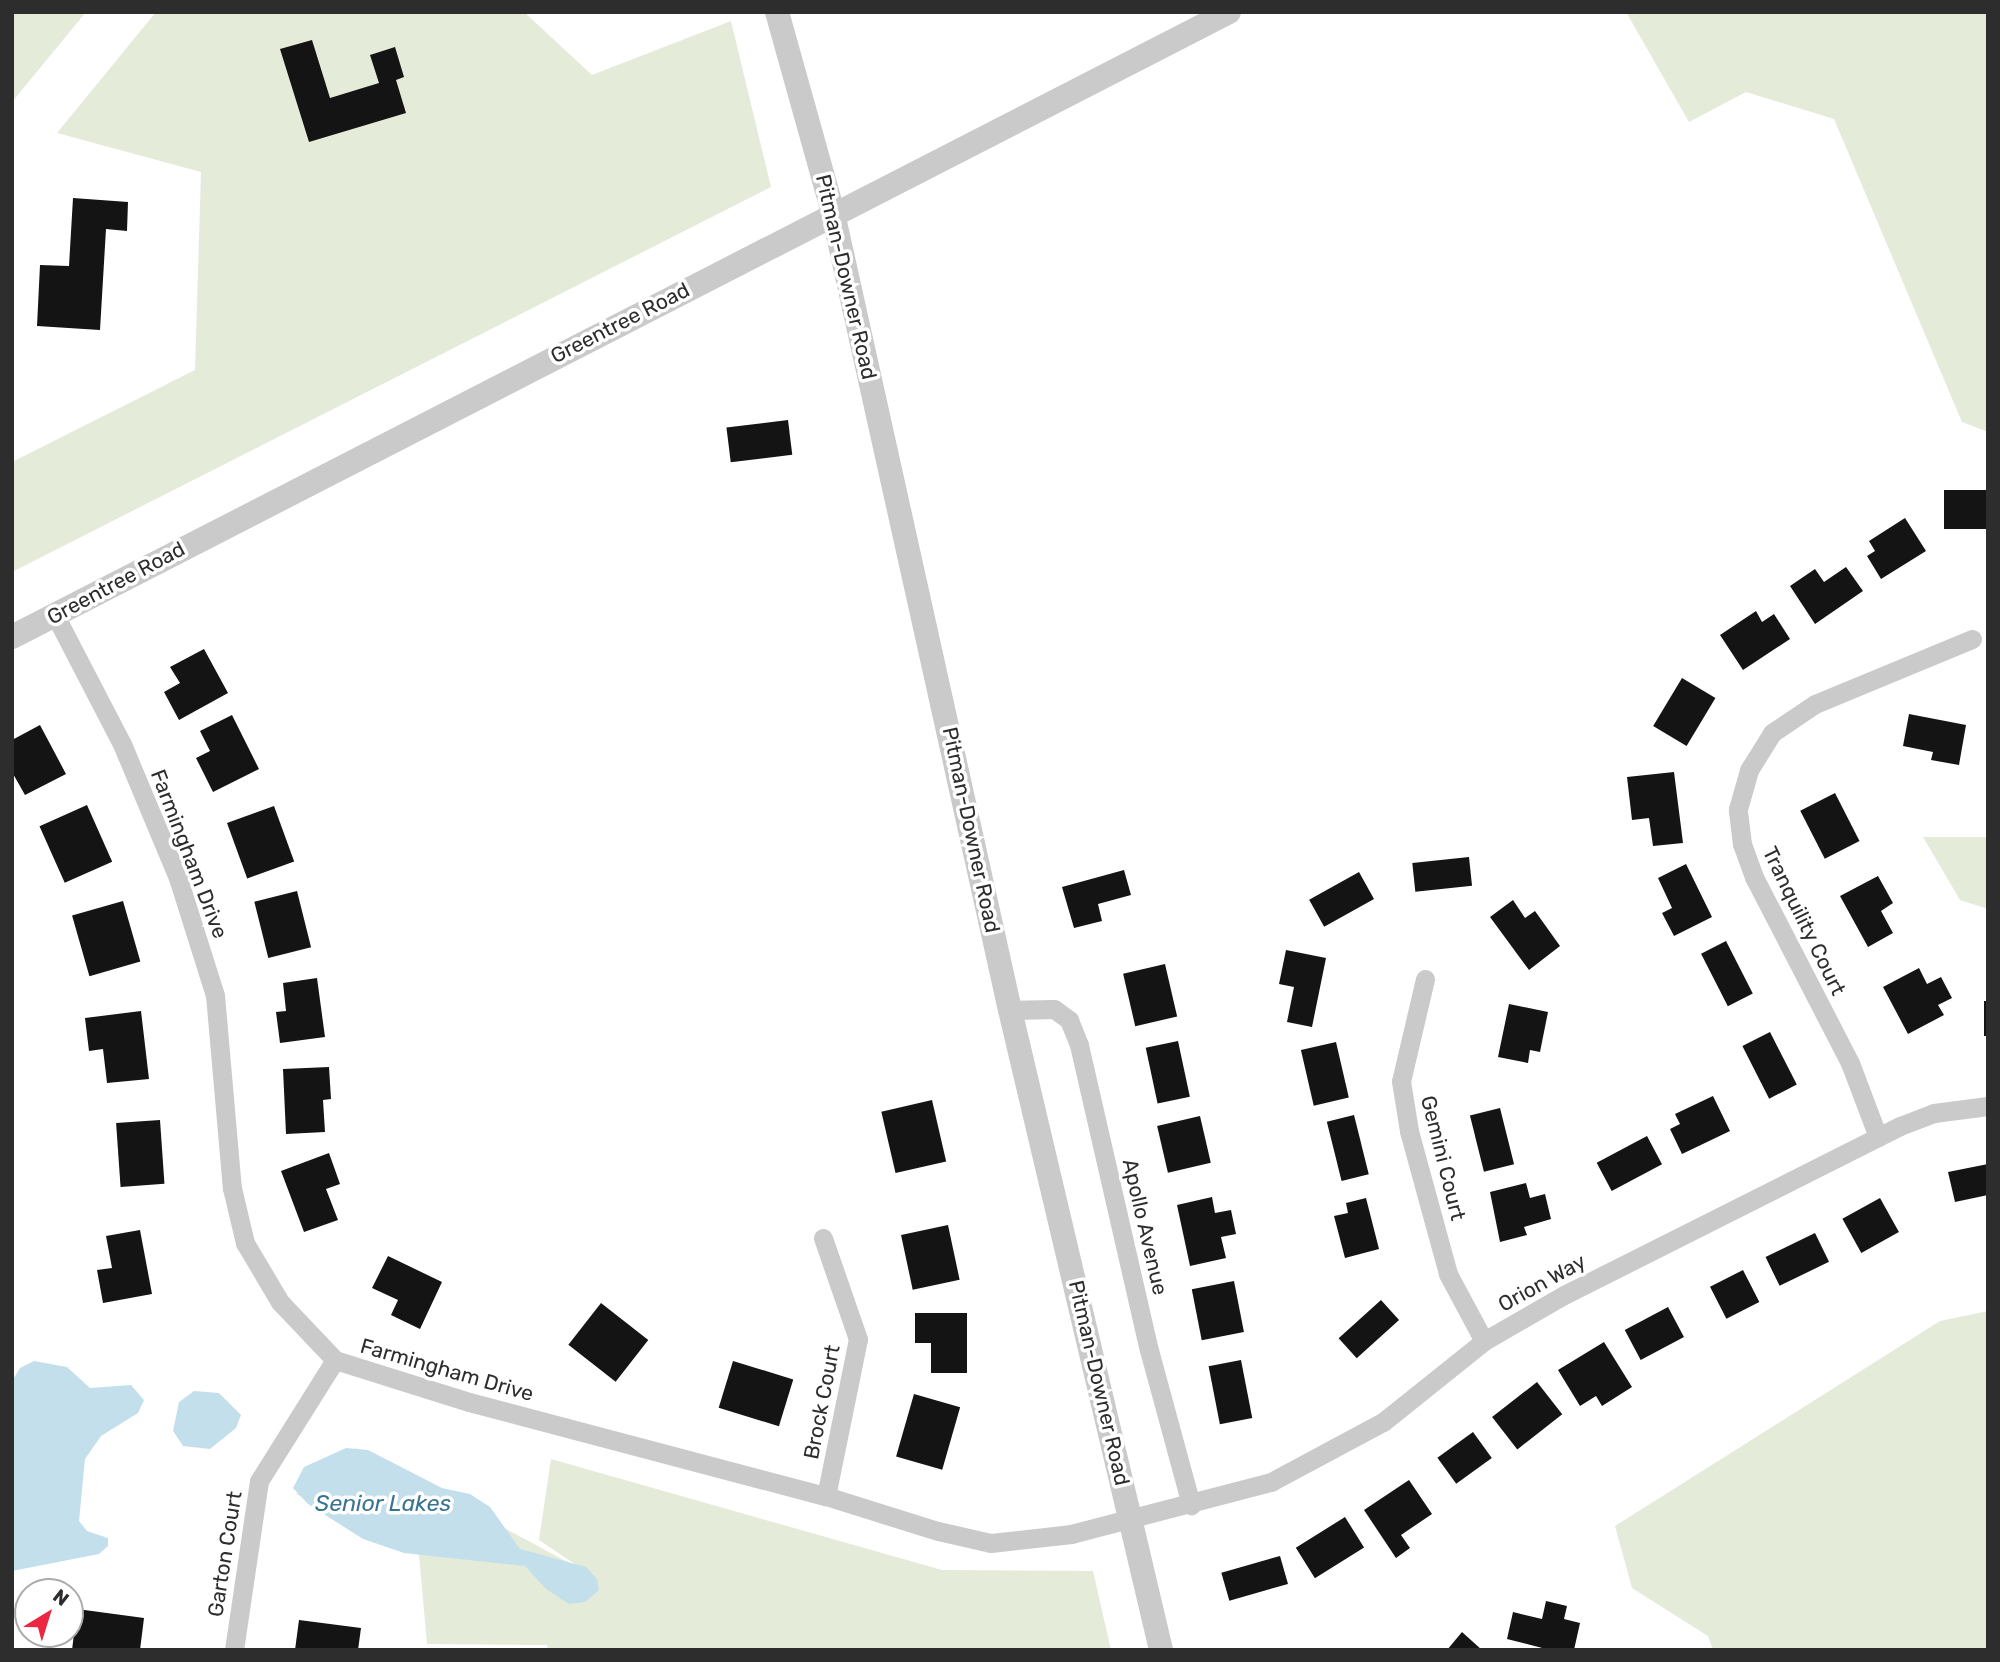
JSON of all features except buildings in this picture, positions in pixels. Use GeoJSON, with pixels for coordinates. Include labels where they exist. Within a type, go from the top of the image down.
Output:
{"type":"FeatureCollection","features":[{"type":"Feature","properties":{"kind":"street","name":"Pitman-Downer Road"},"geometry":{"type":"LineString","coordinates":[[777,12],[833,213],[1010,1010],[1161,1650]]}},
{"type":"Feature","properties":{"kind":"street","name":"Greentree Road"},"geometry":{"type":"LineString","coordinates":[[12,637],[833,213],[1229,12]]}},
{"type":"Feature","properties":{"kind":"street","name":"Farmingham Drive"},"geometry":{"type":"LineString","coordinates":[[55,615],[137,780],[178,878],[215,995],[232,1188],[245,1243],[280,1302],[335,1360],[469,1402],[826,1496],[991,1543],[1071,1534],[1132,1521]]}},
{"type":"Feature","properties":{"kind":"street","name":"Tranquility Court"},"geometry":{"type":"LineString","coordinates":[[1878,1137],[1850,1063],[1754,877],[1742,844],[1738,809],[1749,770],[1772,733],[1815,704],[1972,639]]}},
{"type":"Feature","properties":{"kind":"street","name":"Gemini Court"},"geometry":{"type":"LineString","coordinates":[[1425,979],[1401,1081],[1409,1131],[1448,1274],[1484,1341]]}},
{"type":"Feature","properties":{"kind":"street","name":"Apollo Avenue"},"geometry":{"type":"LineString","coordinates":[[1010,1010],[1054,1009],[1069,1020],[1079,1045],[1149,1350],[1191,1505]]}},
{"type":"Feature","properties":{"kind":"street","name":"Orion Way"},"geometry":{"type":"LineString","coordinates":[[1132,1521],[1271,1482],[1382,1422],[1484,1341],[1761,1192],[1934,1113],[1988,1106]]}},
{"type":"Feature","properties":{"kind":"street","name":"Brock Court"},"geometry":{"type":"LineString","coordinates":[[823,1238],[858,1339],[826,1496]]}},
{"type":"Feature","properties":{"kind":"street","name":"Garton Court"},"geometry":{"type":"LineString","coordinates":[[234,1650],[259,1481],[335,1360]]}},
{"type":"Feature","properties":{"kind":"green space"},"geometry":{"type":"Polygon","coordinates":[[[12,12],[86,12],[12,102],[12,12]]]}},
{"type":"Feature","properties":{"kind":"green space"},"geometry":{"type":"Polygon","coordinates":[[[156,12],[524,12],[592,75],[731,21],[771,187],[12,572],[12,462],[195,370],[201,172],[57,133],[156,12]]]}},
{"type":"Feature","properties":{"kind":"green space"},"geometry":{"type":"Polygon","coordinates":[[[1626,12],[1988,12],[1988,432],[1962,422],[1834,119],[1746,92],[1689,122],[1626,12]]]}},
{"type":"Feature","properties":{"kind":"green space"},"geometry":{"type":"Polygon","coordinates":[[[1923,837],[1988,837],[1988,909],[1960,900],[1923,837]]]}},
{"type":"Feature","properties":{"kind":"green space"},"geometry":{"type":"Polygon","coordinates":[[[1988,1311],[1988,1650],[1713,1650],[1708,1636],[1632,1588],[1615,1526],[1940,1321],[1988,1311]]]}},
{"type":"Feature","properties":{"kind":"green space"},"geometry":{"type":"Polygon","coordinates":[[[356,1448],[588,1573],[539,1540],[551,1459],[942,1570],[1093,1571],[1111,1650],[548,1650],[547,1645],[427,1644],[419,1555],[296,1494],[356,1448]]]}},
{"type":"Feature","properties":{"kind":"water"},"geometry":{"type":"Polygon","coordinates":[[[34,1361],[67,1367],[90,1388],[131,1385],[144,1400],[138,1413],[101,1436],[85,1459],[79,1521],[87,1531],[108,1538],[108,1546],[99,1554],[12,1571],[12,1381],[20,1368],[34,1361]]]}},
{"type":"Feature","properties":{"kind":"water"},"geometry":{"type":"Polygon","coordinates":[[[194,1391],[219,1393],[241,1415],[236,1428],[210,1449],[183,1446],[173,1431],[179,1402],[194,1391]]]}},
{"type":"Feature","properties":{"kind":"water","name":"Senior Lakes"},"geometry":{"type":"Polygon","coordinates":[[[346,1448],[368,1450],[442,1488],[470,1494],[490,1507],[520,1549],[586,1567],[597,1579],[599,1590],[585,1602],[569,1604],[546,1589],[525,1566],[404,1553],[363,1539],[308,1504],[293,1488],[304,1467],[346,1448]]]}}]}
